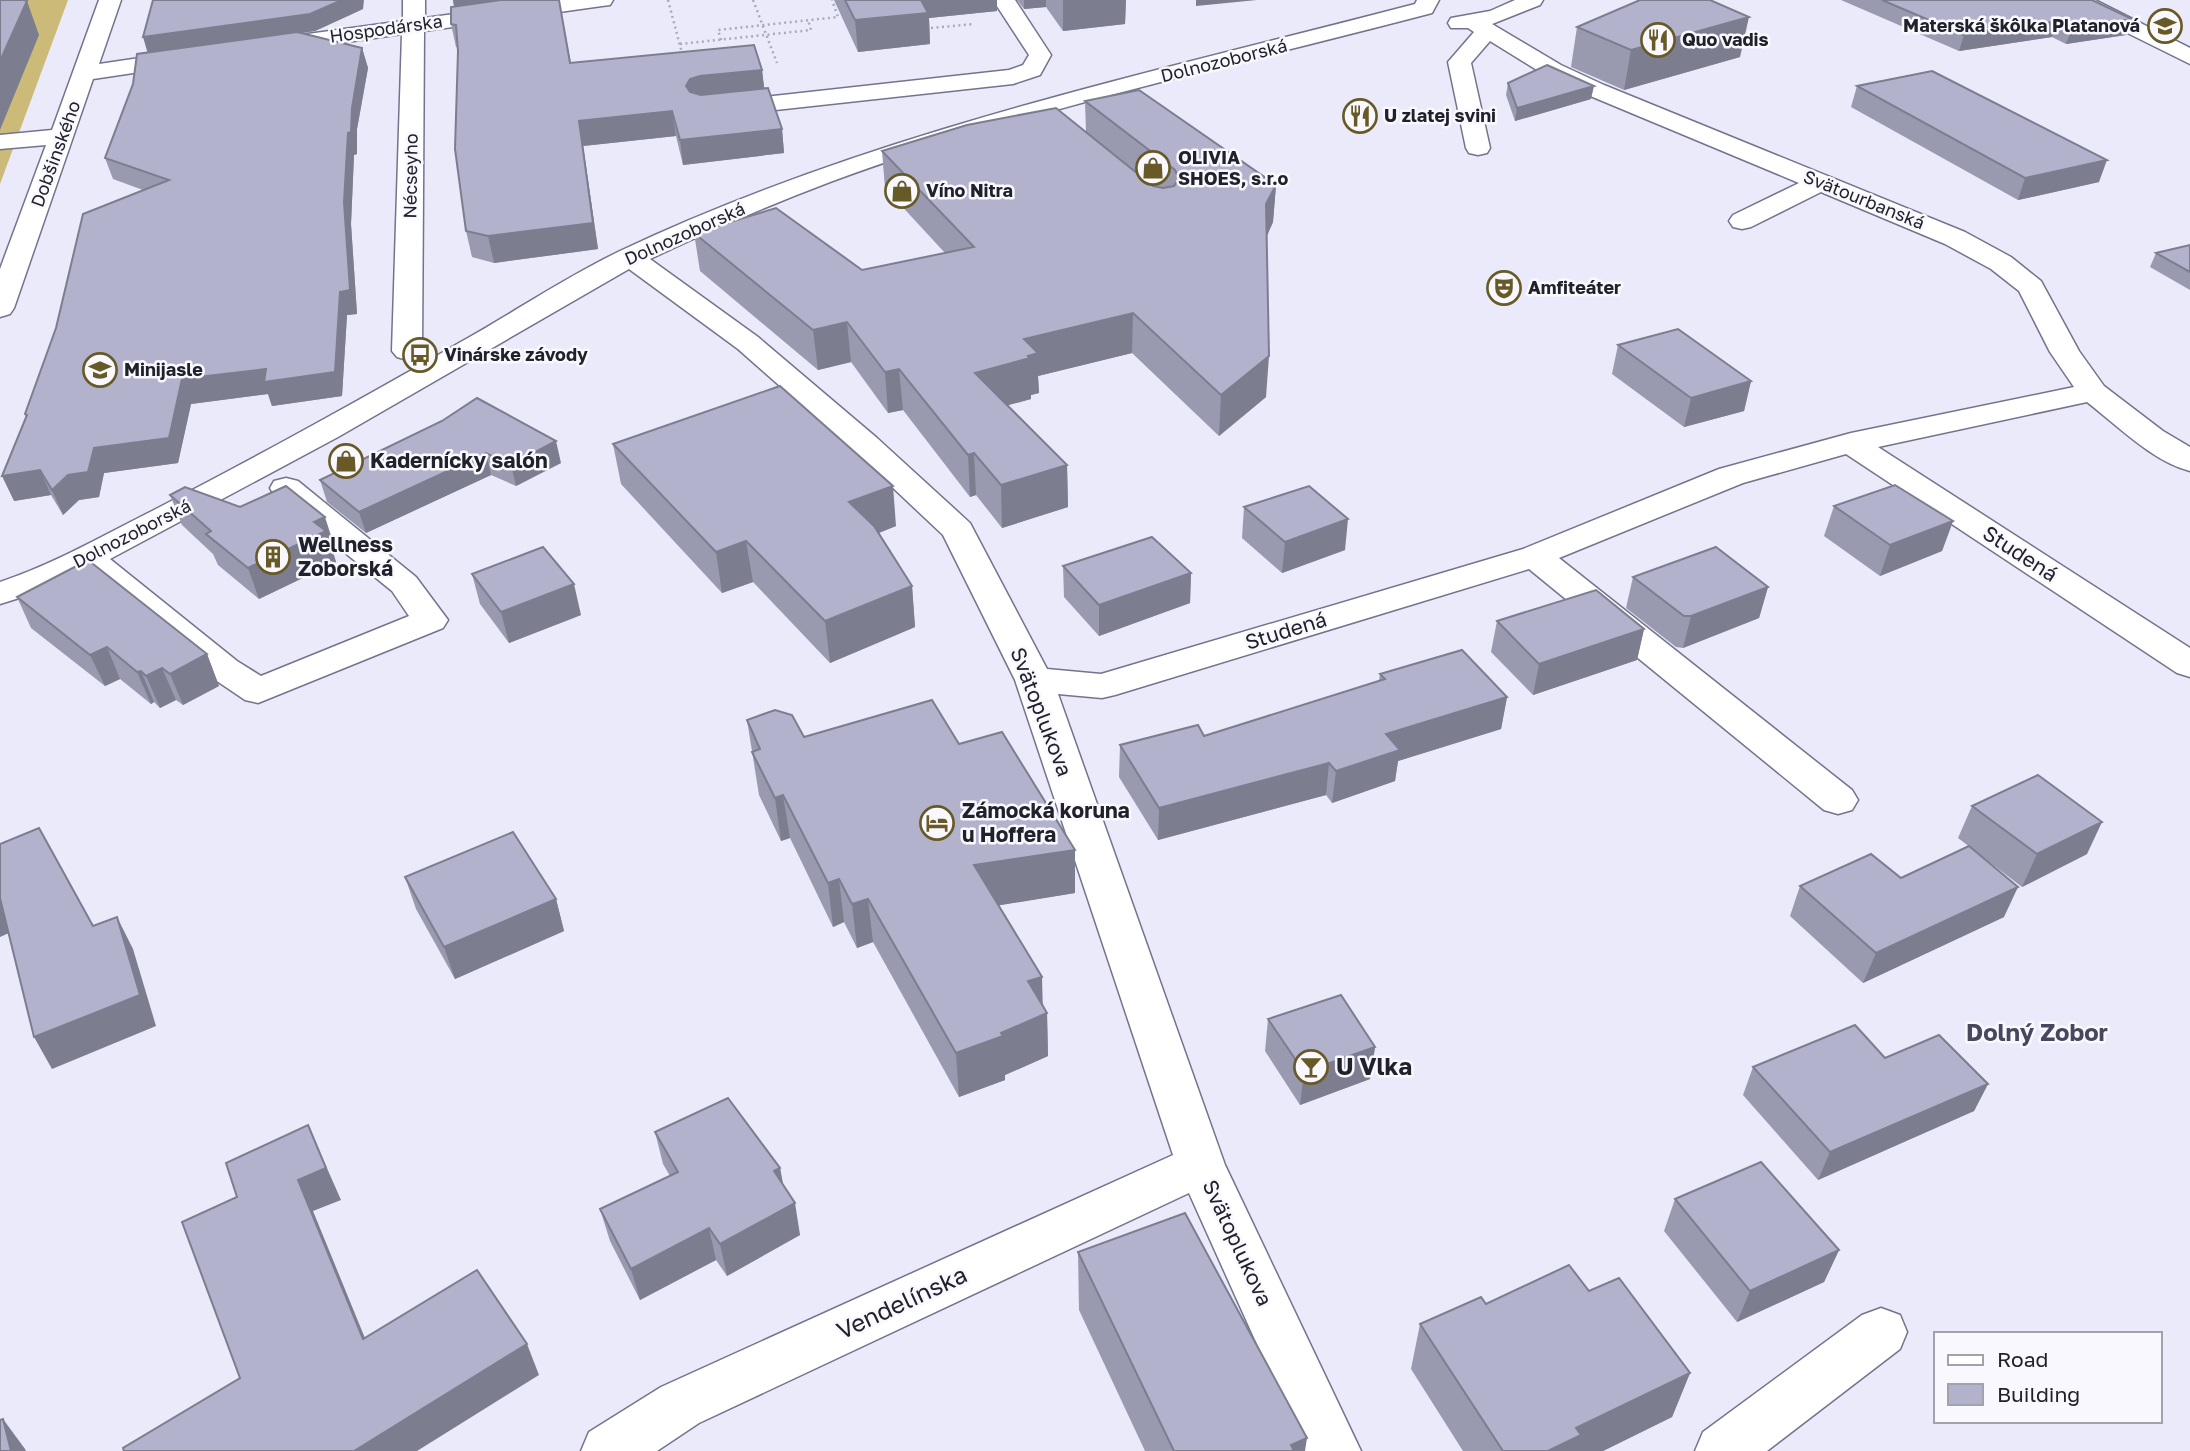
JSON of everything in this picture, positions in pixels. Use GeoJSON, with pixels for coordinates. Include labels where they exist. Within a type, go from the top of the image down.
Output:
{"type":"FeatureCollection","features":[{"type":"Feature","properties":{"kind":"street","name":"Dobšinského"},"geometry":{"type":"LineString","coordinates":[[0,308],[110,0]]}},
{"type":"Feature","properties":{"kind":"street","name":"Hospodárska"},"geometry":{"type":"LineString","coordinates":[[253,49],[414,13],[602,0]]}},
{"type":"Feature","properties":{"kind":"street"},"geometry":{"type":"LineString","coordinates":[[704,110],[1013,77],[1032,70],[1040,55],[1004,0]]}},
{"type":"Feature","properties":{"kind":"street","name":"Dolnozoborská"},"geometry":{"type":"LineString","coordinates":[[0,593],[87,558],[262,469],[629,257],[835,170],[978,126],[1426,4],[1428,15],[1480,26],[1532,0]]}},
{"type":"Feature","properties":{"kind":"street"},"geometry":{"type":"LineString","coordinates":[[2079,0],[2190,57]]}},
{"type":"Feature","properties":{"kind":"street","name":"Nécseyho"},"geometry":{"type":"LineString","coordinates":[[407,351],[414,13]]}},
{"type":"Feature","properties":{"kind":"street"},"geometry":{"type":"LineString","coordinates":[[1478,148],[1459,62],[1480,26]]}},
{"type":"Feature","properties":{"kind":"street","name":"Svätourbanská"},"geometry":{"type":"LineString","coordinates":[[1480,26],[1553,70],[1596,90],[1955,238],[2001,263],[2031,287],[2065,352],[2093,392],[2152,439],[2190,461]]}},
{"type":"Feature","properties":{"kind":"street"},"geometry":{"type":"LineString","coordinates":[[85,73],[213,54]]}},
{"type":"Feature","properties":{"kind":"street"},"geometry":{"type":"LineString","coordinates":[[0,142],[62,136]]}},
{"type":"Feature","properties":{"kind":"street"},"geometry":{"type":"LineString","coordinates":[[835,170],[950,157],[987,149]]}},
{"type":"Feature","properties":{"kind":"street"},"geometry":{"type":"LineString","coordinates":[[1742,221],[1821,183]]}},
{"type":"Feature","properties":{"kind":"street","name":"Svätoplukova"},"geometry":{"type":"LineString","coordinates":[[629,257],[748,343],[866,445],[958,530],[1034,680],[1201,1165],[1333,1451]]}},
{"type":"Feature","properties":{"kind":"street","name":"Studená"},"geometry":{"type":"LineString","coordinates":[[1034,680],[1102,686],[1535,556],[1731,476],[1851,443],[2093,392]]}},
{"type":"Feature","properties":{"kind":"street","name":"Studená"},"geometry":{"type":"LineString","coordinates":[[1851,443],[2190,665]]}},
{"type":"Feature","properties":{"kind":"street"},"geometry":{"type":"LineString","coordinates":[[87,558],[224,669],[258,691],[430,621],[404,584],[262,469]]}},
{"type":"Feature","properties":{"kind":"street"},"geometry":{"type":"LineString","coordinates":[[1535,556],[1838,800]]}},
{"type":"Feature","properties":{"kind":"street","name":"Vendelínska"},"geometry":{"type":"LineString","coordinates":[[609,1451],[680,1405],[1201,1165]]}},
{"type":"Feature","properties":{"kind":"street"},"geometry":{"type":"LineString","coordinates":[[1723,1451],[1881,1332]]}},
{"type":"Feature","properties":{"kind":"path"},"geometry":{"type":"LineString","coordinates":[[668,0],[686,66]]}},
{"type":"Feature","properties":{"kind":"path"},"geometry":{"type":"LineString","coordinates":[[754,0],[778,63]]}},
{"type":"Feature","properties":{"kind":"path"},"geometry":{"type":"LineString","coordinates":[[721,40],[718,30],[838,17],[832,0]]}},
{"type":"Feature","properties":{"kind":"path"},"geometry":{"type":"LineString","coordinates":[[680,44],[811,30],[807,20]]}},
{"type":"Feature","properties":{"kind":"shaded area"},"geometry":{"type":"Polygon","coordinates":[[[0,0],[68,0],[0,184],[0,0]]]}},
{"type":"Feature","properties":{"kind":"building"},"geometry":{"type":"Polygon","coordinates":[[[0,0],[27,1],[0,61],[0,0]]]}},
{"type":"Feature","properties":{"kind":"building"},"geometry":{"type":"Polygon","coordinates":[[[153,0],[342,0],[310,14],[143,37],[153,0]]]}},
{"type":"Feature","properties":{"kind":"building"},"geometry":{"type":"Polygon","coordinates":[[[501,0],[559,0],[570,63],[754,45],[762,70],[700,76],[690,79],[686,86],[690,92],[701,95],[768,88],[782,129],[680,140],[672,111],[579,121],[593,223],[488,236],[466,231],[455,149],[458,51],[456,25],[451,24],[451,7],[501,0]]]}},
{"type":"Feature","properties":{"kind":"building"},"geometry":{"type":"Polygon","coordinates":[[[845,0],[921,0],[928,13],[855,20],[845,0]]]}},
{"type":"Feature","properties":{"kind":"building"},"geometry":{"type":"Polygon","coordinates":[[[1640,0],[1710,0],[1749,17],[1631,50],[1577,27],[1640,0]]]}},
{"type":"Feature","properties":{"kind":"building"},"geometry":{"type":"Polygon","coordinates":[[[1882,0],[2092,0],[2132,19],[2072,28],[2058,21],[1964,35],[1882,0]]]}},
{"type":"Feature","properties":{"kind":"building"},"geometry":{"type":"Polygon","coordinates":[[[297,32],[362,48],[352,108],[351,132],[348,133],[344,202],[350,290],[340,292],[335,372],[264,382],[266,369],[182,379],[169,438],[94,448],[88,472],[68,475],[52,490],[40,470],[2,476],[27,415],[25,414],[56,328],[83,214],[169,180],[105,158],[133,84],[137,54],[297,32]]]}},
{"type":"Feature","properties":{"kind":"building"},"geometry":{"type":"Polygon","coordinates":[[[1547,65],[1594,86],[1517,108],[1508,83],[1547,65]]]}},
{"type":"Feature","properties":{"kind":"building"},"geometry":{"type":"Polygon","coordinates":[[[1932,71],[2107,160],[2025,178],[1857,86],[1932,71]]]}},
{"type":"Feature","properties":{"kind":"building"},"geometry":{"type":"Polygon","coordinates":[[[1139,90],[1276,185],[1266,204],[1269,356],[1221,395],[1133,313],[1024,339],[1038,353],[1028,356],[1030,358],[975,373],[1067,465],[1001,485],[974,453],[968,455],[899,369],[885,372],[847,322],[813,330],[694,233],[776,208],[862,270],[974,247],[882,151],[967,125],[1056,108],[1153,186],[1174,186],[1179,179],[1175,170],[1085,101],[1139,90]]]}},
{"type":"Feature","properties":{"kind":"building"},"geometry":{"type":"Polygon","coordinates":[[[2190,245],[2190,272],[2156,253],[2190,245]]]}},
{"type":"Feature","properties":{"kind":"building"},"geometry":{"type":"Polygon","coordinates":[[[1678,329],[1751,381],[1691,398],[1618,345],[1678,329]]]}},
{"type":"Feature","properties":{"kind":"building"},"geometry":{"type":"Polygon","coordinates":[[[780,386],[893,486],[849,502],[874,526],[912,586],[825,621],[746,541],[716,552],[613,444],[780,386]]]}},
{"type":"Feature","properties":{"kind":"building"},"geometry":{"type":"Polygon","coordinates":[[[477,398],[556,441],[511,465],[486,453],[359,512],[320,480],[442,421],[477,398]]]}},
{"type":"Feature","properties":{"kind":"building"},"geometry":{"type":"Polygon","coordinates":[[[1895,485],[1953,521],[1890,545],[1834,506],[1895,485]]]}},
{"type":"Feature","properties":{"kind":"building"},"geometry":{"type":"Polygon","coordinates":[[[286,486],[325,517],[314,522],[326,531],[248,568],[206,534],[211,531],[170,495],[185,487],[240,507],[286,486]]]}},
{"type":"Feature","properties":{"kind":"building"},"geometry":{"type":"Polygon","coordinates":[[[1309,486],[1348,519],[1285,542],[1244,507],[1309,486]]]}},
{"type":"Feature","properties":{"kind":"building"},"geometry":{"type":"Polygon","coordinates":[[[1152,537],[1191,573],[1099,605],[1063,566],[1152,537]]]}},
{"type":"Feature","properties":{"kind":"building"},"geometry":{"type":"Polygon","coordinates":[[[543,547],[574,584],[501,612],[472,574],[543,547]]]}},
{"type":"Feature","properties":{"kind":"building"},"geometry":{"type":"Polygon","coordinates":[[[1716,547],[1768,587],[1691,616],[1684,616],[1633,577],[1716,547]]]}},
{"type":"Feature","properties":{"kind":"building"},"geometry":{"type":"Polygon","coordinates":[[[88,560],[207,654],[170,674],[162,668],[146,676],[141,671],[137,672],[107,647],[90,655],[17,597],[88,560]]]}},
{"type":"Feature","properties":{"kind":"building"},"geometry":{"type":"Polygon","coordinates":[[[1596,590],[1644,629],[1539,664],[1497,621],[1596,590]]]}},
{"type":"Feature","properties":{"kind":"building"},"geometry":{"type":"Polygon","coordinates":[[[1462,650],[1507,697],[1386,734],[1400,750],[1336,771],[1329,763],[1159,808],[1120,745],[1198,725],[1204,736],[1385,679],[1380,674],[1462,650]]]}},
{"type":"Feature","properties":{"kind":"building"},"geometry":{"type":"Polygon","coordinates":[[[932,700],[959,744],[1002,732],[1075,850],[974,865],[1042,977],[1028,981],[1047,1013],[1001,1033],[1003,1036],[956,1053],[868,899],[852,904],[839,879],[828,883],[783,795],[775,798],[752,752],[760,749],[747,720],[775,710],[792,715],[804,737],[932,700]]]}},
{"type":"Feature","properties":{"kind":"building"},"geometry":{"type":"Polygon","coordinates":[[[2038,775],[2102,822],[2037,854],[1972,806],[2038,775]]]}},
{"type":"Feature","properties":{"kind":"building"},"geometry":{"type":"Polygon","coordinates":[[[39,828],[93,926],[117,917],[140,995],[34,1037],[0,898],[0,844],[39,828]]]}},
{"type":"Feature","properties":{"kind":"building"},"geometry":{"type":"Polygon","coordinates":[[[513,832],[556,899],[444,947],[405,877],[513,832]]]}},
{"type":"Feature","properties":{"kind":"building"},"geometry":{"type":"Polygon","coordinates":[[[1969,846],[2018,887],[1876,953],[1800,886],[1871,854],[1901,878],[1969,846]]]}},
{"type":"Feature","properties":{"kind":"building"},"geometry":{"type":"Polygon","coordinates":[[[1341,995],[1375,1047],[1304,1072],[1268,1019],[1341,995]]]}},
{"type":"Feature","properties":{"kind":"building"},"geometry":{"type":"Polygon","coordinates":[[[1855,1025],[1885,1058],[1939,1035],[1988,1084],[1830,1152],[1753,1067],[1855,1025]]]}},
{"type":"Feature","properties":{"kind":"building"},"geometry":{"type":"Polygon","coordinates":[[[728,1098],[780,1168],[774,1171],[795,1203],[720,1244],[709,1228],[631,1269],[600,1209],[678,1172],[655,1132],[728,1098]]]}},
{"type":"Feature","properties":{"kind":"building"},"geometry":{"type":"Polygon","coordinates":[[[308,1125],[326,1168],[298,1180],[363,1339],[477,1270],[527,1344],[354,1451],[124,1451],[123,1448],[240,1378],[182,1222],[237,1197],[226,1163],[308,1125]]]}},
{"type":"Feature","properties":{"kind":"building"},"geometry":{"type":"Polygon","coordinates":[[[1761,1162],[1839,1250],[1750,1291],[1675,1199],[1761,1162]]]}},
{"type":"Feature","properties":{"kind":"building"},"geometry":{"type":"Polygon","coordinates":[[[1185,1213],[1307,1438],[1291,1445],[1294,1451],[1174,1451],[1078,1252],[1185,1213]]]}},
{"type":"Feature","properties":{"kind":"building"},"geometry":{"type":"Polygon","coordinates":[[[1569,1265],[1589,1291],[1619,1278],[1690,1373],[1576,1428],[1581,1435],[1548,1451],[1503,1451],[1420,1324],[1481,1297],[1486,1304],[1569,1265]]]}},
{"type":"Feature","properties":{"kind":"building"},"geometry":{"type":"Polygon","coordinates":[[[3,1419],[11,1451],[0,1451],[0,1420],[3,1419]]]}},
{"type":"Feature","properties":{"kind":"place","name":"Materská škôlka Platanová"},"geometry":{"type":"Point","coordinates":[2165,26]}},
{"type":"Feature","properties":{"kind":"place","name":"Quo vadis"},"geometry":{"type":"Point","coordinates":[1658,40]}},
{"type":"Feature","properties":{"kind":"place","name":"U zlatej svini"},"geometry":{"type":"Point","coordinates":[1360,116]}},
{"type":"Feature","properties":{"kind":"place","name":"OLIVIA SHOES, s.r.o"},"geometry":{"type":"Point","coordinates":[1153,168]}},
{"type":"Feature","properties":{"kind":"place","name":"Víno Nitra"},"geometry":{"type":"Point","coordinates":[902,191]}},
{"type":"Feature","properties":{"kind":"place","name":"Amfiteáter"},"geometry":{"type":"Point","coordinates":[1504,288]}},
{"type":"Feature","properties":{"kind":"place","name":"Vinárske závody"},"geometry":{"type":"Point","coordinates":[420,355]}},
{"type":"Feature","properties":{"kind":"place","name":"Minijasle"},"geometry":{"type":"Point","coordinates":[100,370]}},
{"type":"Feature","properties":{"kind":"place","name":"Kadernícky salón"},"geometry":{"type":"Point","coordinates":[346,461]}},
{"type":"Feature","properties":{"kind":"place","name":"Wellness Zoborská"},"geometry":{"type":"Point","coordinates":[273,557]}},
{"type":"Feature","properties":{"kind":"place","name":"Zámocká koruna u Hoffera"},"geometry":{"type":"Point","coordinates":[937,823]}},
{"type":"Feature","properties":{"kind":"place","name":"U Vlka"},"geometry":{"type":"Point","coordinates":[1311,1067]}},
{"type":"Feature","properties":{"kind":"district","name":"Dolný Zobor"},"geometry":{"type":"Point","coordinates":[2037,1033]}}]}
